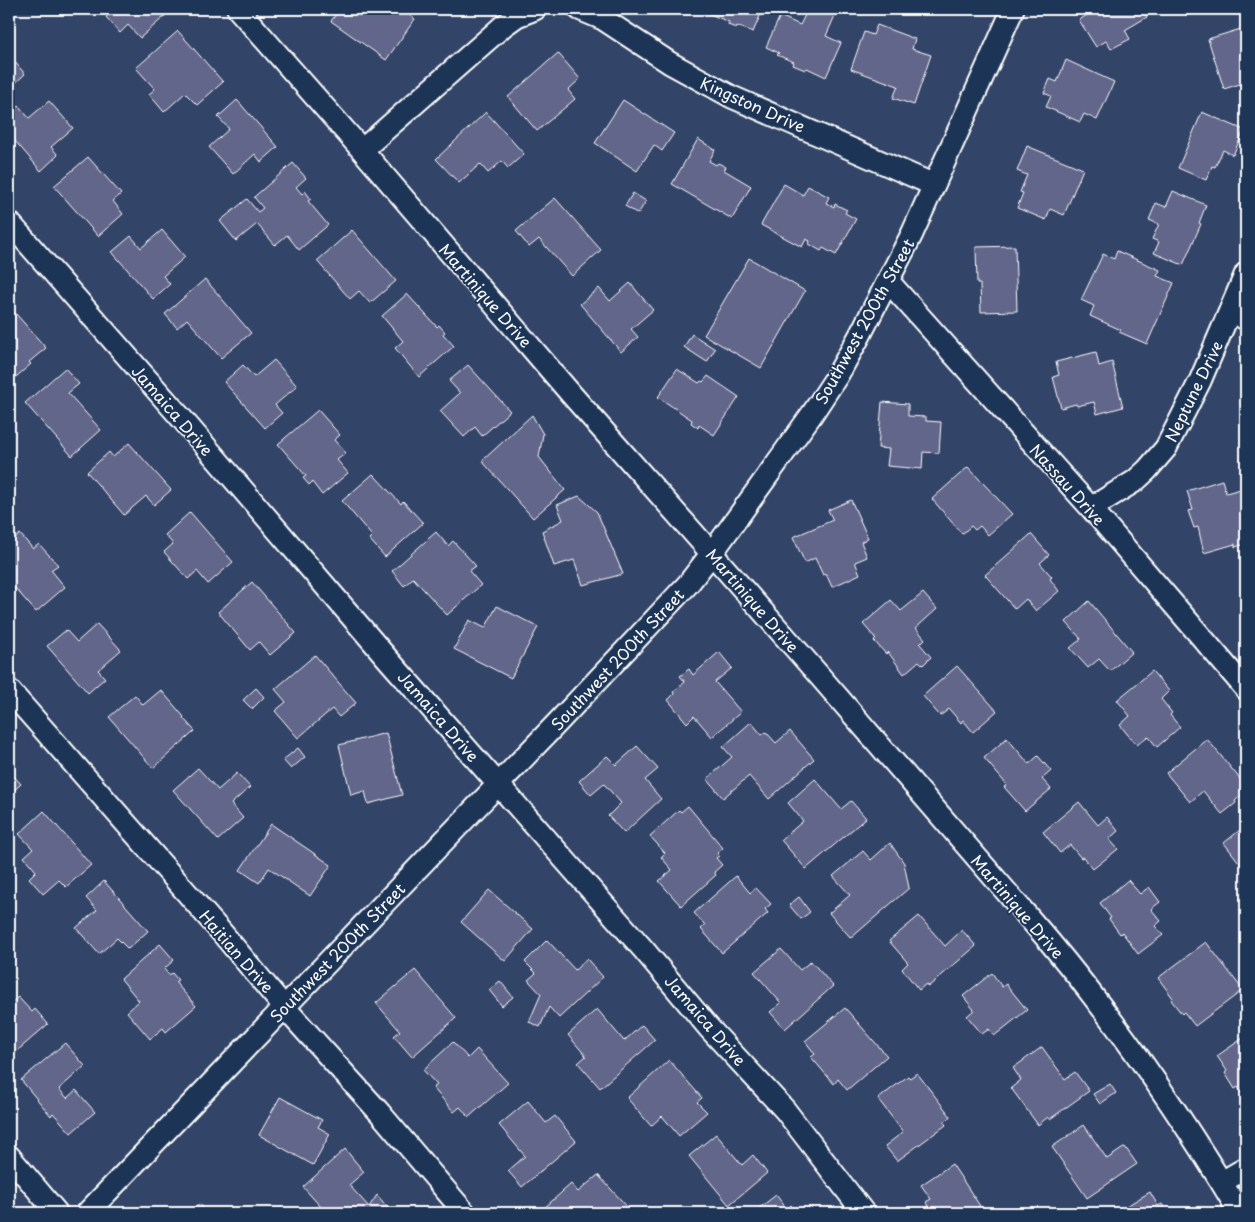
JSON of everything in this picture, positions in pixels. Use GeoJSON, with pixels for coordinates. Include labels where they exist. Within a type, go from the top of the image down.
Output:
{"type":"FeatureCollection","features":[{"type":"Feature","properties":{"kind":"street","name":"Martinique Drive"},"geometry":{"type":"LineString","coordinates":[[238,9],[993,876],[1081,980],[1140,1059],[1222,1182],[1240,1213]]}},
{"type":"Feature","properties":{"kind":"street"},"geometry":{"type":"LineString","coordinates":[[362,150],[503,26],[517,16],[535,9]]}},
{"type":"Feature","properties":{"kind":"street","name":"Kingston Drive"},"geometry":{"type":"LineString","coordinates":[[579,9],[603,19],[653,53],[732,98],[934,185]]}},
{"type":"Feature","properties":{"kind":"street","name":"Southwest 200th Street"},"geometry":{"type":"LineString","coordinates":[[87,1213],[499,784],[656,618],[712,553],[791,444],[837,376],[888,281],[934,185],[1013,9]]}},
{"type":"Feature","properties":{"kind":"street","name":"Jamaica Drive"},"geometry":{"type":"LineString","coordinates":[[9,222],[664,973],[709,1028],[785,1110],[864,1213]]}},
{"type":"Feature","properties":{"kind":"street","name":"Neptune Drive"},"geometry":{"type":"LineString","coordinates":[[1091,508],[1135,482],[1166,448],[1238,315],[1246,273]]}},
{"type":"Feature","properties":{"kind":"street","name":"Nassau Drive"},"geometry":{"type":"LineString","coordinates":[[888,281],[1091,508],[1246,690]]}},
{"type":"Feature","properties":{"kind":"street","name":"Haitian Drive"},"geometry":{"type":"LineString","coordinates":[[9,690],[217,927],[284,1007],[380,1113],[465,1213]]}},
{"type":"Feature","properties":{"kind":"street"},"geometry":{"type":"LineString","coordinates":[[9,1156],[58,1213]]}},
{"type":"Feature","properties":{"kind":"street"},"geometry":{"type":"LineString","coordinates":[[1222,1182],[1246,1168]]}},
{"type":"Feature","properties":{"kind":"building"},"geometry":{"type":"Polygon","coordinates":[[[115,9],[159,9],[165,16],[140,38],[128,25],[120,33],[106,17],[115,9]]]}},
{"type":"Feature","properties":{"kind":"building"},"geometry":{"type":"Polygon","coordinates":[[[340,9],[400,9],[415,19],[386,60],[331,21],[340,9]]]}},
{"type":"Feature","properties":{"kind":"building"},"geometry":{"type":"Polygon","coordinates":[[[698,9],[763,9],[753,32],[728,25],[729,22],[698,9]]]}},
{"type":"Feature","properties":{"kind":"building"},"geometry":{"type":"Polygon","coordinates":[[[808,9],[832,9],[837,11],[826,36],[841,43],[826,77],[807,68],[805,70],[793,65],[794,62],[777,55],[779,53],[766,47],[780,16],[800,25],[808,9]]]}},
{"type":"Feature","properties":{"kind":"building"},"geometry":{"type":"Polygon","coordinates":[[[1090,9],[1143,9],[1147,17],[1125,30],[1130,39],[1111,49],[1106,41],[1096,47],[1079,20],[1092,12],[1090,9]]]}},
{"type":"Feature","properties":{"kind":"building"},"geometry":{"type":"Polygon","coordinates":[[[877,25],[915,39],[912,49],[931,55],[914,105],[893,98],[898,86],[851,69],[864,32],[873,35],[877,25]]]}},
{"type":"Feature","properties":{"kind":"building"},"geometry":{"type":"Polygon","coordinates":[[[1244,28],[1246,37],[1246,82],[1224,89],[1208,39],[1244,28]]]}},
{"type":"Feature","properties":{"kind":"building"},"geometry":{"type":"Polygon","coordinates":[[[178,31],[223,82],[197,105],[185,93],[164,112],[149,94],[155,89],[136,68],[178,31]]]}},
{"type":"Feature","properties":{"kind":"building"},"geometry":{"type":"Polygon","coordinates":[[[558,53],[580,79],[568,90],[575,99],[537,131],[508,97],[558,53]]]}},
{"type":"Feature","properties":{"kind":"building"},"geometry":{"type":"Polygon","coordinates":[[[9,55],[25,74],[9,89],[9,55]]]}},
{"type":"Feature","properties":{"kind":"building"},"geometry":{"type":"Polygon","coordinates":[[[1066,60],[1114,82],[1097,120],[1084,114],[1080,122],[1046,107],[1051,96],[1044,93],[1050,79],[1057,82],[1066,60]]]}},
{"type":"Feature","properties":{"kind":"building"},"geometry":{"type":"Polygon","coordinates":[[[237,100],[278,147],[261,162],[255,154],[233,174],[209,147],[229,129],[218,117],[237,100]]]}},
{"type":"Feature","properties":{"kind":"building"},"geometry":{"type":"Polygon","coordinates":[[[623,100],[674,133],[662,151],[654,145],[637,171],[595,143],[623,100]]]}},
{"type":"Feature","properties":{"kind":"building"},"geometry":{"type":"Polygon","coordinates":[[[49,101],[73,128],[51,147],[58,155],[41,171],[9,134],[9,115],[19,106],[29,118],[49,101]]]}},
{"type":"Feature","properties":{"kind":"building"},"geometry":{"type":"Polygon","coordinates":[[[486,112],[524,154],[508,168],[502,161],[488,173],[480,164],[459,183],[436,159],[486,112]]]}},
{"type":"Feature","properties":{"kind":"building"},"geometry":{"type":"Polygon","coordinates":[[[1202,112],[1244,130],[1233,155],[1223,150],[1215,167],[1212,166],[1206,180],[1178,168],[1202,112]]]}},
{"type":"Feature","properties":{"kind":"building"},"geometry":{"type":"Polygon","coordinates":[[[698,139],[715,150],[709,161],[726,167],[724,170],[751,186],[732,219],[672,184],[698,139]]]}},
{"type":"Feature","properties":{"kind":"building"},"geometry":{"type":"Polygon","coordinates":[[[1027,146],[1083,169],[1064,215],[1050,209],[1046,220],[1017,208],[1023,193],[1020,192],[1027,175],[1017,171],[1027,146]]]}},
{"type":"Feature","properties":{"kind":"building"},"geometry":{"type":"Polygon","coordinates":[[[88,157],[121,194],[113,201],[123,214],[98,236],[54,186],[88,157]]]}},
{"type":"Feature","properties":{"kind":"building"},"geometry":{"type":"Polygon","coordinates":[[[293,163],[306,178],[296,187],[302,194],[305,191],[311,199],[308,201],[328,225],[299,250],[287,235],[275,245],[257,224],[236,241],[220,221],[247,199],[258,212],[263,208],[254,197],[293,163]]]}},
{"type":"Feature","properties":{"kind":"building"},"geometry":{"type":"Polygon","coordinates":[[[784,184],[803,195],[808,186],[829,197],[826,203],[834,207],[835,204],[847,210],[845,213],[856,219],[836,255],[823,248],[821,251],[809,244],[810,241],[806,239],[802,247],[761,225],[784,184]]]}},
{"type":"Feature","properties":{"kind":"building"},"geometry":{"type":"Polygon","coordinates":[[[1173,191],[1206,205],[1199,223],[1201,224],[1183,265],[1154,253],[1159,242],[1152,239],[1159,224],[1149,220],[1156,203],[1166,207],[1173,191]]]}},
{"type":"Feature","properties":{"kind":"building"},"geometry":{"type":"Polygon","coordinates":[[[633,193],[646,201],[638,214],[625,206],[633,193]]]}},
{"type":"Feature","properties":{"kind":"building"},"geometry":{"type":"Polygon","coordinates":[[[555,198],[601,250],[572,276],[539,239],[529,247],[516,231],[555,198]]]}},
{"type":"Feature","properties":{"kind":"building"},"geometry":{"type":"Polygon","coordinates":[[[162,230],[185,257],[163,276],[170,284],[153,299],[112,252],[131,236],[141,248],[162,230]]]}},
{"type":"Feature","properties":{"kind":"building"},"geometry":{"type":"Polygon","coordinates":[[[352,230],[396,281],[370,303],[359,291],[350,299],[317,261],[352,230]]]}},
{"type":"Feature","properties":{"kind":"building"},"geometry":{"type":"Polygon","coordinates":[[[1015,246],[1017,311],[981,312],[980,284],[977,284],[976,247],[1015,246]]]}},
{"type":"Feature","properties":{"kind":"building"},"geometry":{"type":"Polygon","coordinates":[[[1117,251],[1160,270],[1157,276],[1174,283],[1147,344],[1119,332],[1121,330],[1090,316],[1094,306],[1081,300],[1103,254],[1114,259],[1117,251]]]}},
{"type":"Feature","properties":{"kind":"building"},"geometry":{"type":"Polygon","coordinates":[[[749,258],[805,291],[761,368],[704,335],[749,258]]]}},
{"type":"Feature","properties":{"kind":"building"},"geometry":{"type":"Polygon","coordinates":[[[205,279],[251,333],[221,358],[187,319],[177,328],[165,314],[205,279]]]}},
{"type":"Feature","properties":{"kind":"building"},"geometry":{"type":"Polygon","coordinates":[[[630,283],[653,310],[631,329],[638,337],[621,352],[580,304],[599,288],[610,301],[630,283]]]}},
{"type":"Feature","properties":{"kind":"building"},"geometry":{"type":"Polygon","coordinates":[[[407,294],[437,327],[439,325],[445,332],[443,334],[454,346],[419,377],[395,348],[403,341],[382,316],[407,294]]]}},
{"type":"Feature","properties":{"kind":"building"},"geometry":{"type":"Polygon","coordinates":[[[9,306],[46,348],[10,382],[9,381],[9,306]]]}},
{"type":"Feature","properties":{"kind":"building"},"geometry":{"type":"Polygon","coordinates":[[[692,334],[715,349],[707,362],[684,347],[692,334]]]}},
{"type":"Feature","properties":{"kind":"building"},"geometry":{"type":"Polygon","coordinates":[[[1096,352],[1099,366],[1112,362],[1123,407],[1097,414],[1094,402],[1061,408],[1053,377],[1059,375],[1056,362],[1096,352]]]}},
{"type":"Feature","properties":{"kind":"building"},"geometry":{"type":"Polygon","coordinates":[[[274,360],[297,386],[275,405],[282,413],[265,428],[224,382],[243,365],[254,377],[274,360]]]}},
{"type":"Feature","properties":{"kind":"building"},"geometry":{"type":"Polygon","coordinates":[[[468,365],[510,411],[482,436],[475,427],[464,437],[440,411],[460,393],[449,381],[468,365]]]}},
{"type":"Feature","properties":{"kind":"building"},"geometry":{"type":"Polygon","coordinates":[[[65,368],[79,384],[68,393],[101,430],[72,456],[25,403],[65,368]]]}},
{"type":"Feature","properties":{"kind":"building"},"geometry":{"type":"Polygon","coordinates":[[[677,369],[699,383],[703,382],[708,376],[739,397],[714,435],[699,425],[698,428],[691,423],[692,420],[658,397],[677,369]]]}},
{"type":"Feature","properties":{"kind":"building"},"geometry":{"type":"Polygon","coordinates":[[[882,402],[908,404],[908,416],[926,417],[926,421],[941,422],[939,453],[923,452],[922,469],[887,466],[889,449],[878,448],[882,402]]]}},
{"type":"Feature","properties":{"kind":"building"},"geometry":{"type":"Polygon","coordinates":[[[318,410],[340,435],[334,440],[346,453],[337,460],[348,473],[322,495],[312,482],[309,485],[303,478],[306,476],[278,444],[318,410]]]}},
{"type":"Feature","properties":{"kind":"building"},"geometry":{"type":"Polygon","coordinates":[[[1246,414],[1246,437],[1241,415],[1246,414]]]}},
{"type":"Feature","properties":{"kind":"building"},"geometry":{"type":"Polygon","coordinates":[[[532,415],[543,434],[539,457],[565,490],[533,518],[482,461],[532,415]]]}},
{"type":"Feature","properties":{"kind":"building"},"geometry":{"type":"Polygon","coordinates":[[[129,443],[171,490],[154,505],[146,496],[124,515],[87,472],[109,452],[113,457],[129,443]]]}},
{"type":"Feature","properties":{"kind":"building"},"geometry":{"type":"Polygon","coordinates":[[[968,467],[1012,514],[988,535],[980,526],[975,530],[971,526],[962,534],[932,499],[968,467]]]}},
{"type":"Feature","properties":{"kind":"building"},"geometry":{"type":"Polygon","coordinates":[[[373,474],[401,504],[403,501],[423,523],[385,557],[369,539],[372,536],[342,501],[373,474]]]}},
{"type":"Feature","properties":{"kind":"building"},"geometry":{"type":"Polygon","coordinates":[[[1222,480],[1226,493],[1241,489],[1246,505],[1246,528],[1242,529],[1246,544],[1235,547],[1235,544],[1204,553],[1198,527],[1194,528],[1188,511],[1193,510],[1187,491],[1222,480]]]}},
{"type":"Feature","properties":{"kind":"building"},"geometry":{"type":"Polygon","coordinates":[[[579,496],[597,512],[623,574],[583,585],[574,560],[554,566],[542,531],[563,520],[557,505],[579,496]]]}},
{"type":"Feature","properties":{"kind":"building"},"geometry":{"type":"Polygon","coordinates":[[[851,500],[868,538],[861,542],[867,557],[855,562],[860,574],[832,587],[826,574],[823,575],[815,558],[805,563],[793,537],[833,520],[828,510],[851,500]]]}},
{"type":"Feature","properties":{"kind":"building"},"geometry":{"type":"Polygon","coordinates":[[[190,512],[233,562],[208,584],[197,571],[188,579],[164,552],[173,544],[165,535],[190,512]]]}},
{"type":"Feature","properties":{"kind":"building"},"geometry":{"type":"Polygon","coordinates":[[[436,532],[448,546],[453,541],[476,566],[469,571],[481,585],[447,615],[413,578],[404,586],[392,571],[436,532]]]}},
{"type":"Feature","properties":{"kind":"building"},"geometry":{"type":"Polygon","coordinates":[[[20,534],[33,549],[39,544],[58,565],[51,570],[65,587],[36,612],[15,588],[9,591],[9,543],[20,534]]]}},
{"type":"Feature","properties":{"kind":"building"},"geometry":{"type":"Polygon","coordinates":[[[1031,534],[1049,555],[1040,563],[1052,577],[1050,579],[1059,591],[1036,611],[1026,599],[1015,609],[985,575],[1031,534]]]}},
{"type":"Feature","properties":{"kind":"building"},"geometry":{"type":"Polygon","coordinates":[[[252,582],[296,633],[270,655],[259,642],[250,650],[218,612],[252,582]]]}},
{"type":"Feature","properties":{"kind":"building"},"geometry":{"type":"Polygon","coordinates":[[[923,593],[937,609],[916,628],[925,639],[920,644],[931,657],[923,665],[919,661],[904,674],[888,652],[886,654],[874,641],[876,639],[863,624],[891,600],[901,611],[923,593]]]}},
{"type":"Feature","properties":{"kind":"building"},"geometry":{"type":"Polygon","coordinates":[[[1089,601],[1132,652],[1110,671],[1099,659],[1088,668],[1070,648],[1081,639],[1066,622],[1089,601]]]}},
{"type":"Feature","properties":{"kind":"building"},"geometry":{"type":"Polygon","coordinates":[[[497,606],[538,627],[511,678],[454,649],[469,620],[485,628],[497,606]]]}},
{"type":"Feature","properties":{"kind":"building"},"geometry":{"type":"Polygon","coordinates":[[[97,624],[121,650],[98,670],[105,678],[88,693],[47,646],[66,630],[77,642],[97,624]]]}},
{"type":"Feature","properties":{"kind":"building"},"geometry":{"type":"Polygon","coordinates":[[[719,652],[732,668],[715,682],[741,712],[712,737],[694,716],[687,723],[668,700],[674,694],[673,692],[685,682],[680,676],[689,669],[693,675],[719,652]]]}},
{"type":"Feature","properties":{"kind":"building"},"geometry":{"type":"Polygon","coordinates":[[[315,655],[356,703],[339,717],[332,709],[298,738],[275,711],[286,702],[275,689],[315,655]]]}},
{"type":"Feature","properties":{"kind":"building"},"geometry":{"type":"Polygon","coordinates":[[[957,666],[997,711],[973,732],[963,720],[961,723],[949,709],[940,716],[923,696],[957,666]]]}},
{"type":"Feature","properties":{"kind":"building"},"geometry":{"type":"Polygon","coordinates":[[[1152,671],[1169,691],[1161,699],[1172,713],[1170,715],[1180,727],[1157,747],[1148,736],[1137,745],[1128,735],[1120,725],[1130,716],[1117,700],[1152,671]]]}},
{"type":"Feature","properties":{"kind":"building"},"geometry":{"type":"Polygon","coordinates":[[[256,688],[264,697],[252,709],[243,700],[256,688]]]}},
{"type":"Feature","properties":{"kind":"building"},"geometry":{"type":"Polygon","coordinates":[[[161,690],[195,731],[153,768],[109,717],[135,695],[143,705],[161,690]]]}},
{"type":"Feature","properties":{"kind":"building"},"geometry":{"type":"Polygon","coordinates":[[[751,722],[762,735],[766,732],[776,743],[790,731],[814,759],[769,799],[749,776],[723,798],[707,779],[732,757],[723,747],[751,722]]]}},
{"type":"Feature","properties":{"kind":"building"},"geometry":{"type":"Polygon","coordinates":[[[386,733],[402,795],[368,804],[365,791],[351,795],[339,745],[386,733]]]}},
{"type":"Feature","properties":{"kind":"building"},"geometry":{"type":"Polygon","coordinates":[[[1007,738],[1029,764],[1038,756],[1051,771],[1042,779],[1051,789],[1025,811],[1004,787],[1007,785],[984,758],[1007,738]]]}},
{"type":"Feature","properties":{"kind":"building"},"geometry":{"type":"Polygon","coordinates":[[[1207,739],[1246,786],[1246,791],[1235,801],[1236,803],[1222,814],[1203,791],[1190,802],[1166,773],[1207,739]]]}},
{"type":"Feature","properties":{"kind":"building"},"geometry":{"type":"Polygon","coordinates":[[[637,746],[658,769],[645,780],[661,799],[624,833],[608,816],[621,803],[604,784],[591,795],[579,781],[607,756],[616,765],[637,746]]]}},
{"type":"Feature","properties":{"kind":"building"},"geometry":{"type":"Polygon","coordinates":[[[298,748],[305,757],[291,769],[283,760],[298,748]]]}},
{"type":"Feature","properties":{"kind":"building"},"geometry":{"type":"Polygon","coordinates":[[[198,768],[218,790],[237,773],[250,787],[231,804],[243,818],[218,840],[173,790],[198,768]]]}},
{"type":"Feature","properties":{"kind":"building"},"geometry":{"type":"Polygon","coordinates":[[[9,771],[21,784],[9,795],[9,771]]]}},
{"type":"Feature","properties":{"kind":"building"},"geometry":{"type":"Polygon","coordinates":[[[815,779],[841,809],[851,801],[866,818],[806,869],[781,840],[803,821],[788,803],[815,779]]]}},
{"type":"Feature","properties":{"kind":"building"},"geometry":{"type":"Polygon","coordinates":[[[1079,802],[1098,825],[1107,817],[1118,831],[1109,839],[1118,849],[1093,869],[1070,845],[1060,853],[1043,832],[1079,802]]]}},
{"type":"Feature","properties":{"kind":"building"},"geometry":{"type":"Polygon","coordinates":[[[688,806],[723,848],[717,853],[719,856],[716,858],[722,865],[714,872],[716,875],[681,906],[659,881],[672,870],[661,857],[665,853],[650,836],[679,810],[681,812],[688,806]]]}},
{"type":"Feature","properties":{"kind":"building"},"geometry":{"type":"Polygon","coordinates":[[[44,811],[91,865],[66,887],[59,880],[43,894],[29,878],[36,871],[24,857],[33,849],[19,834],[44,811]]]}},
{"type":"Feature","properties":{"kind":"building"},"geometry":{"type":"Polygon","coordinates":[[[271,824],[331,865],[310,896],[269,868],[259,883],[240,870],[271,824]]]}},
{"type":"Feature","properties":{"kind":"building"},"geometry":{"type":"Polygon","coordinates":[[[1246,825],[1246,871],[1224,843],[1246,825]]]}},
{"type":"Feature","properties":{"kind":"building"},"geometry":{"type":"Polygon","coordinates":[[[890,843],[904,863],[909,888],[851,938],[829,913],[850,895],[833,876],[863,851],[871,860],[890,843]]]}},
{"type":"Feature","properties":{"kind":"building"},"geometry":{"type":"Polygon","coordinates":[[[736,876],[750,893],[756,888],[771,904],[765,909],[768,913],[722,953],[701,929],[705,925],[694,913],[736,876]]]}},
{"type":"Feature","properties":{"kind":"building"},"geometry":{"type":"Polygon","coordinates":[[[1128,880],[1140,894],[1149,887],[1160,902],[1151,909],[1161,921],[1155,926],[1163,935],[1138,954],[1122,932],[1120,934],[1100,903],[1128,880]]]}},
{"type":"Feature","properties":{"kind":"building"},"geometry":{"type":"Polygon","coordinates":[[[104,881],[148,931],[128,949],[117,938],[99,954],[76,928],[97,910],[86,898],[104,881]]]}},
{"type":"Feature","properties":{"kind":"building"},"geometry":{"type":"Polygon","coordinates":[[[489,890],[533,929],[505,961],[461,922],[489,890]]]}},
{"type":"Feature","properties":{"kind":"building"},"geometry":{"type":"Polygon","coordinates":[[[799,897],[810,912],[801,919],[789,905],[799,897]]]}},
{"type":"Feature","properties":{"kind":"building"},"geometry":{"type":"Polygon","coordinates":[[[919,916],[945,946],[962,930],[976,946],[928,987],[926,984],[919,990],[902,969],[908,963],[889,941],[919,916]]]}},
{"type":"Feature","properties":{"kind":"building"},"geometry":{"type":"Polygon","coordinates":[[[547,940],[575,970],[587,959],[603,977],[559,1018],[549,1007],[540,1027],[529,1022],[541,994],[528,980],[536,973],[525,962],[547,940]]]}},
{"type":"Feature","properties":{"kind":"building"},"geometry":{"type":"Polygon","coordinates":[[[1206,942],[1243,990],[1195,1026],[1171,1000],[1173,998],[1158,978],[1206,942]]]}},
{"type":"Feature","properties":{"kind":"building"},"geometry":{"type":"Polygon","coordinates":[[[160,944],[174,960],[164,969],[169,975],[172,973],[178,980],[175,982],[196,1006],[166,1032],[163,1028],[150,1039],[127,1012],[139,1001],[121,979],[160,944]]]}},
{"type":"Feature","properties":{"kind":"building"},"geometry":{"type":"Polygon","coordinates":[[[781,949],[800,970],[811,961],[833,986],[785,1029],[770,1012],[781,1003],[754,972],[781,949]]]}},
{"type":"Feature","properties":{"kind":"building"},"geometry":{"type":"Polygon","coordinates":[[[415,970],[456,1018],[412,1057],[394,1036],[400,1031],[376,1003],[415,970]]]}},
{"type":"Feature","properties":{"kind":"building"},"geometry":{"type":"Polygon","coordinates":[[[992,973],[1002,987],[1006,984],[1027,1010],[994,1036],[989,1029],[982,1034],[967,1016],[974,1010],[963,996],[992,973]]]}},
{"type":"Feature","properties":{"kind":"building"},"geometry":{"type":"Polygon","coordinates":[[[500,981],[513,997],[502,1006],[489,990],[500,981]]]}},
{"type":"Feature","properties":{"kind":"building"},"geometry":{"type":"Polygon","coordinates":[[[18,997],[32,1012],[35,1009],[48,1024],[9,1058],[9,1005],[18,997]]]}},
{"type":"Feature","properties":{"kind":"building"},"geometry":{"type":"Polygon","coordinates":[[[845,1008],[887,1056],[847,1090],[838,1079],[834,1084],[811,1057],[815,1054],[805,1041],[845,1008]]]}},
{"type":"Feature","properties":{"kind":"building"},"geometry":{"type":"Polygon","coordinates":[[[597,1009],[624,1041],[642,1025],[655,1040],[600,1088],[578,1063],[586,1056],[568,1035],[597,1009]]]}},
{"type":"Feature","properties":{"kind":"building"},"geometry":{"type":"Polygon","coordinates":[[[1246,1036],[1246,1100],[1238,1087],[1235,1089],[1225,1073],[1227,1071],[1217,1056],[1246,1036]]]}},
{"type":"Feature","properties":{"kind":"building"},"geometry":{"type":"Polygon","coordinates":[[[453,1042],[468,1058],[477,1049],[508,1083],[469,1117],[460,1107],[454,1112],[433,1088],[437,1085],[423,1070],[453,1042]]]}},
{"type":"Feature","properties":{"kind":"building"},"geometry":{"type":"Polygon","coordinates":[[[65,1043],[85,1066],[59,1089],[67,1098],[76,1090],[95,1112],[71,1133],[53,1113],[51,1116],[21,1080],[65,1043]]]}},
{"type":"Feature","properties":{"kind":"building"},"geometry":{"type":"Polygon","coordinates":[[[1042,1047],[1065,1079],[1075,1072],[1089,1091],[1050,1119],[1048,1117],[1038,1125],[1011,1088],[1021,1080],[1013,1068],[1042,1047]]]}},
{"type":"Feature","properties":{"kind":"building"},"geometry":{"type":"Polygon","coordinates":[[[669,1060],[702,1098],[697,1102],[707,1112],[679,1136],[662,1116],[651,1126],[627,1098],[669,1060]]]}},
{"type":"Feature","properties":{"kind":"building"},"geometry":{"type":"Polygon","coordinates":[[[917,1073],[951,1117],[944,1122],[946,1125],[897,1161],[885,1146],[903,1132],[878,1099],[908,1076],[910,1078],[917,1073]]]}},
{"type":"Feature","properties":{"kind":"building"},"geometry":{"type":"Polygon","coordinates":[[[1110,1084],[1116,1093],[1100,1104],[1093,1094],[1110,1084]]]}},
{"type":"Feature","properties":{"kind":"building"},"geometry":{"type":"Polygon","coordinates":[[[280,1097],[322,1120],[318,1127],[330,1134],[313,1165],[259,1135],[280,1097]]]}},
{"type":"Feature","properties":{"kind":"building"},"geometry":{"type":"Polygon","coordinates":[[[528,1101],[546,1123],[555,1116],[576,1141],[522,1187],[508,1171],[525,1156],[499,1125],[528,1101]]]}},
{"type":"Feature","properties":{"kind":"building"},"geometry":{"type":"Polygon","coordinates":[[[1084,1125],[1107,1159],[1125,1147],[1137,1164],[1087,1198],[1052,1147],[1084,1125]]]}},
{"type":"Feature","properties":{"kind":"building"},"geometry":{"type":"Polygon","coordinates":[[[716,1134],[742,1165],[753,1155],[767,1173],[729,1205],[689,1156],[716,1134]]]}},
{"type":"Feature","properties":{"kind":"building"},"geometry":{"type":"Polygon","coordinates":[[[345,1149],[364,1172],[349,1185],[369,1207],[377,1195],[390,1210],[386,1213],[314,1213],[321,1207],[303,1187],[345,1149]]]}},
{"type":"Feature","properties":{"kind":"building"},"geometry":{"type":"Polygon","coordinates":[[[952,1164],[980,1206],[978,1208],[982,1213],[934,1213],[926,1202],[931,1199],[921,1185],[952,1164]]]}},
{"type":"Feature","properties":{"kind":"building"},"geometry":{"type":"Polygon","coordinates":[[[598,1175],[633,1213],[547,1213],[543,1209],[571,1184],[578,1192],[598,1175]]]}},
{"type":"Feature","properties":{"kind":"building"},"geometry":{"type":"Polygon","coordinates":[[[1150,1192],[1158,1206],[1162,1204],[1168,1213],[1119,1213],[1118,1211],[1150,1192]]]}},
{"type":"Feature","properties":{"kind":"building"},"geometry":{"type":"Polygon","coordinates":[[[776,1195],[787,1209],[791,1205],[797,1213],[753,1213],[776,1195]]]}},
{"type":"Feature","properties":{"kind":"building"},"geometry":{"type":"Polygon","coordinates":[[[200,1204],[207,1213],[188,1213],[200,1204]]]}}]}
